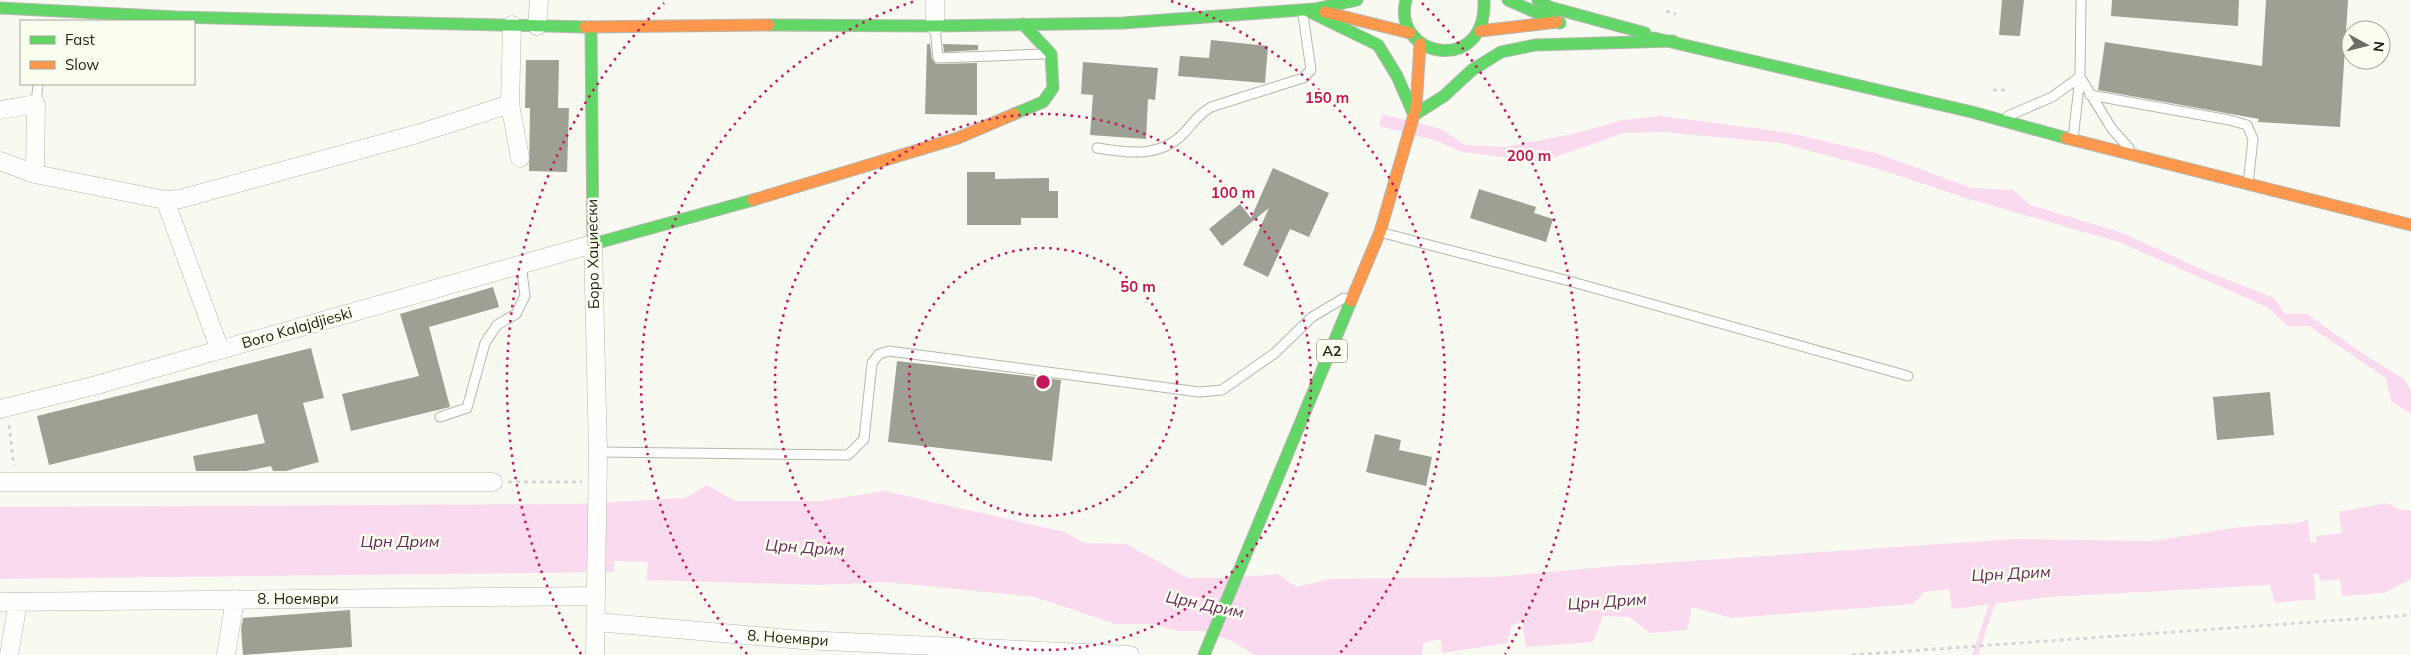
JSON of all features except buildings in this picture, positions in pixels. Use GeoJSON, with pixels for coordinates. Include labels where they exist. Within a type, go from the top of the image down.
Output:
{"type":"FeatureCollection","features":[{"type":"Feature","properties":{"kind":"main road"},"geometry":{"type":"LineString","coordinates":[[0,8],[40,16],[179,9],[537,26],[815,24],[935,26],[1123,22],[1309,8],[1357,0]]}},
{"type":"Feature","properties":{"kind":"main road"},"geometry":{"type":"LineString","coordinates":[[1406,0],[1404,18],[1410,33],[1420,44],[1434,50],[1447,52],[1472,42],[1480,31],[1484,18],[1484,0]]}},
{"type":"Feature","properties":{"kind":"main road"},"geometry":{"type":"LineString","coordinates":[[1508,0],[1558,22],[1673,41]]}},
{"type":"Feature","properties":{"kind":"main road"},"geometry":{"type":"LineString","coordinates":[[1538,0],[1549,7],[1673,41],[1998,119],[2073,140],[2411,225]]}},
{"type":"Feature","properties":{"kind":"main road"},"geometry":{"type":"LineString","coordinates":[[1309,8],[1410,33]]}},
{"type":"Feature","properties":{"kind":"main road"},"geometry":{"type":"LineString","coordinates":[[1309,8],[1378,46],[1397,76],[1414,114],[1444,96],[1472,70],[1501,52],[1535,45],[1673,41]]}},
{"type":"Feature","properties":{"kind":"main road"},"geometry":{"type":"LineString","coordinates":[[1073,35],[1087,22]]}},
{"type":"Feature","properties":{"kind":"main road"},"geometry":{"type":"LineString","coordinates":[[1480,31],[1558,22]]}},
{"type":"Feature","properties":{"kind":"main road"},"geometry":{"type":"LineString","coordinates":[[593,244],[800,187],[958,138],[1043,102],[1053,88],[1055,51],[1023,24]]}},
{"type":"Feature","properties":{"kind":"main road","name":"Боро Хаџиески"},"geometry":{"type":"LineString","coordinates":[[591,27],[593,244]]}},
{"type":"Feature","properties":{"kind":"main road","name":"A2"},"geometry":{"type":"LineString","coordinates":[[1206,653],[1380,232],[1414,114],[1420,44]]}},
{"type":"Feature","properties":{"kind":"main road"},"geometry":{"type":"LineString","coordinates":[[1449,64],[1460,48]]}},
{"type":"Feature","properties":{"kind":"main road","name":"A2"},"geometry":{"type":"LineString","coordinates":[[1414,114],[1427,93]]}},
{"type":"Feature","properties":{"kind":"street"},"geometry":{"type":"LineString","coordinates":[[537,26],[539,0]]}},
{"type":"Feature","properties":{"kind":"street"},"geometry":{"type":"LineString","coordinates":[[935,0],[935,26]]}},
{"type":"Feature","properties":{"kind":"street"},"geometry":{"type":"LineString","coordinates":[[512,25],[510,104],[520,158]]}},
{"type":"Feature","properties":{"kind":"street"},"geometry":{"type":"LineString","coordinates":[[0,110],[36,104],[35,174]]}},
{"type":"Feature","properties":{"kind":"street"},"geometry":{"type":"LineString","coordinates":[[0,161],[35,174],[165,200],[180,199],[416,134],[510,104]]}},
{"type":"Feature","properties":{"kind":"street"},"geometry":{"type":"LineString","coordinates":[[165,200],[220,350]]}},
{"type":"Feature","properties":{"kind":"street","name":"Boro Kalajdjieski"},"geometry":{"type":"LineString","coordinates":[[3,409],[93,386],[593,244]]}},
{"type":"Feature","properties":{"kind":"street","name":"Боро Хаџиески"},"geometry":{"type":"LineString","coordinates":[[593,244],[598,452],[595,655]]}},
{"type":"Feature","properties":{"kind":"street"},"geometry":{"type":"LineString","coordinates":[[8,482],[493,482]]}},
{"type":"Feature","properties":{"kind":"street","name":"8. Ноември"},"geometry":{"type":"LineString","coordinates":[[9,602],[596,596]]}},
{"type":"Feature","properties":{"kind":"street"},"geometry":{"type":"LineString","coordinates":[[226,655],[235,599]]}},
{"type":"Feature","properties":{"kind":"street"},"geometry":{"type":"LineString","coordinates":[[9,602],[9,655]]}},
{"type":"Feature","properties":{"kind":"street","name":"8. Ноември"},"geometry":{"type":"LineString","coordinates":[[596,622],[803,648],[1130,655]]}},
{"type":"Feature","properties":{"kind":"lane"},"geometry":{"type":"LineString","coordinates":[[2073,140],[2080,77],[2081,0]]}},
{"type":"Feature","properties":{"kind":"lane"},"geometry":{"type":"LineString","coordinates":[[1097,148],[1155,152],[1171,144],[1184,133],[1198,115],[1211,107],[1303,78],[1311,70],[1309,8]]}},
{"type":"Feature","properties":{"kind":"lane"},"geometry":{"type":"LineString","coordinates":[[935,26],[938,58],[1055,51]]}},
{"type":"Feature","properties":{"kind":"lane"},"geometry":{"type":"LineString","coordinates":[[2080,77],[2112,129],[2135,155]]}},
{"type":"Feature","properties":{"kind":"lane"},"geometry":{"type":"LineString","coordinates":[[1998,119],[2037,105],[2080,77]]}},
{"type":"Feature","properties":{"kind":"lane"},"geometry":{"type":"LineString","coordinates":[[36,104],[38,85]]}},
{"type":"Feature","properties":{"kind":"lane"},"geometry":{"type":"LineString","coordinates":[[2090,95],[2229,120],[2247,125],[2253,139],[2248,184]]}},
{"type":"Feature","properties":{"kind":"lane"},"geometry":{"type":"LineString","coordinates":[[1380,232],[1569,281],[1908,376]]}},
{"type":"Feature","properties":{"kind":"lane"},"geometry":{"type":"LineString","coordinates":[[440,417],[467,408],[485,343],[497,326],[516,314],[525,296],[521,264]]}},
{"type":"Feature","properties":{"kind":"lane"},"geometry":{"type":"LineString","coordinates":[[598,452],[848,455],[864,439],[872,363],[879,354],[889,351],[1199,392],[1222,390],[1274,353],[1312,317],[1355,291]]}},
{"type":"Feature","properties":{"kind":"path"},"geometry":{"type":"LineString","coordinates":[[1666,11],[1676,14]]}},
{"type":"Feature","properties":{"kind":"path"},"geometry":{"type":"LineString","coordinates":[[1993,90],[2008,90]]}},
{"type":"Feature","properties":{"kind":"path"},"geometry":{"type":"LineString","coordinates":[[3,409],[8,482]]}},
{"type":"Feature","properties":{"kind":"path"},"geometry":{"type":"LineString","coordinates":[[514,482],[597,481]]}},
{"type":"Feature","properties":{"kind":"path"},"geometry":{"type":"LineString","coordinates":[[1852,655],[2411,615]]}},
{"type":"Feature","properties":{"kind":"water"},"geometry":{"type":"Polygon","coordinates":[[[1382,114],[1441,129],[1465,145],[1505,147],[1573,134],[1623,120],[1661,116],[1784,132],[1876,153],[1971,188],[2013,190],[2030,205],[2123,233],[2205,271],[2274,298],[2285,314],[2307,314],[2365,355],[2404,379],[2411,390],[2411,414],[2391,401],[2386,378],[2309,326],[2288,326],[2267,307],[2119,242],[1969,199],[1878,169],[1781,143],[1664,132],[1624,133],[1541,162],[1462,152],[1437,141],[1379,126],[1382,114]]]}},
{"type":"Feature","properties":{"kind":"water"},"geometry":{"type":"Polygon","coordinates":[[[707,485],[735,501],[822,501],[884,491],[1065,532],[1084,543],[1126,544],[1188,578],[1225,578],[1277,574],[1297,587],[1331,579],[1494,577],[1616,566],[2016,539],[2154,541],[2239,527],[2299,523],[2308,519],[2316,599],[2275,603],[2270,585],[2049,597],[1952,609],[1949,589],[1924,592],[1913,604],[1732,618],[1692,607],[1687,630],[1650,633],[1629,617],[1603,616],[1593,642],[1526,647],[1522,621],[1511,626],[1507,643],[1442,653],[1441,639],[1423,643],[1422,655],[1255,655],[1232,641],[1202,631],[1176,631],[1155,624],[1115,624],[1035,597],[886,582],[820,585],[646,580],[648,562],[614,561],[614,572],[0,579],[0,507],[576,504],[685,498],[707,485]]]}},
{"type":"Feature","properties":{"kind":"water"},"geometry":{"type":"Polygon","coordinates":[[[2387,503],[2401,510],[2411,510],[2411,579],[2384,593],[2342,596],[2340,579],[2320,581],[2316,536],[2342,533],[2339,512],[2387,503]]]}},
{"type":"Feature","properties":{"kind":"waterway","name":"Црн Дрим"},"geometry":{"type":"LineString","coordinates":[[2268,560],[2318,558],[2411,548]]}},
{"type":"Feature","properties":{"kind":"waterway"},"geometry":{"type":"LineString","coordinates":[[1975,655],[1994,598]]}},
{"type":"Feature","properties":{"kind":"traffic: fast"},"geometry":{"type":"LineString","coordinates":[[769,25],[935,26],[1123,23],[1315,9],[1357,0]]}},
{"type":"Feature","properties":{"kind":"traffic: fast"},"geometry":{"type":"LineString","coordinates":[[1406,0],[1405,20],[1412,35],[1425,45],[1440,50],[1457,49],[1471,40],[1481,24],[1484,0]]}},
{"type":"Feature","properties":{"kind":"traffic: fast"},"geometry":{"type":"LineString","coordinates":[[1508,0],[1560,23]]}},
{"type":"Feature","properties":{"kind":"traffic: fast"},"geometry":{"type":"LineString","coordinates":[[1538,0],[1549,7],[1645,33]]}},
{"type":"Feature","properties":{"kind":"traffic: fast"},"geometry":{"type":"LineString","coordinates":[[0,8],[177,17],[585,27]]}},
{"type":"Feature","properties":{"kind":"traffic: fast"},"geometry":{"type":"LineString","coordinates":[[1306,10],[1378,45],[1397,76],[1414,115],[1444,96],[1472,70],[1501,52],[1535,45],[1673,41]]}},
{"type":"Feature","properties":{"kind":"traffic: fast"},"geometry":{"type":"LineString","coordinates":[[1014,114],[1043,102],[1053,88],[1051,54],[1023,24]]}},
{"type":"Feature","properties":{"kind":"traffic: fast"},"geometry":{"type":"LineString","coordinates":[[591,27],[593,244],[753,200]]}},
{"type":"Feature","properties":{"kind":"traffic: fast"},"geometry":{"type":"LineString","coordinates":[[1654,38],[1972,112],[2066,138]]}},
{"type":"Feature","properties":{"kind":"traffic: fast"},"geometry":{"type":"LineString","coordinates":[[1204,655],[1351,301]]}},
{"type":"Feature","properties":{"kind":"traffic: slow"},"geometry":{"type":"LineString","coordinates":[[1325,12],[1410,33]]}},
{"type":"Feature","properties":{"kind":"traffic: slow"},"geometry":{"type":"LineString","coordinates":[[1480,31],[1557,22]]}},
{"type":"Feature","properties":{"kind":"traffic: slow"},"geometry":{"type":"LineString","coordinates":[[585,27],[769,25]]}},
{"type":"Feature","properties":{"kind":"traffic: slow"},"geometry":{"type":"LineString","coordinates":[[1351,301],[1380,232],[1416,108],[1420,44]]}},
{"type":"Feature","properties":{"kind":"traffic: slow"},"geometry":{"type":"LineString","coordinates":[[753,200],[958,138],[1014,114]]}},
{"type":"Feature","properties":{"kind":"traffic: slow"},"geometry":{"type":"LineString","coordinates":[[2066,138],[2411,225]]}}]}
